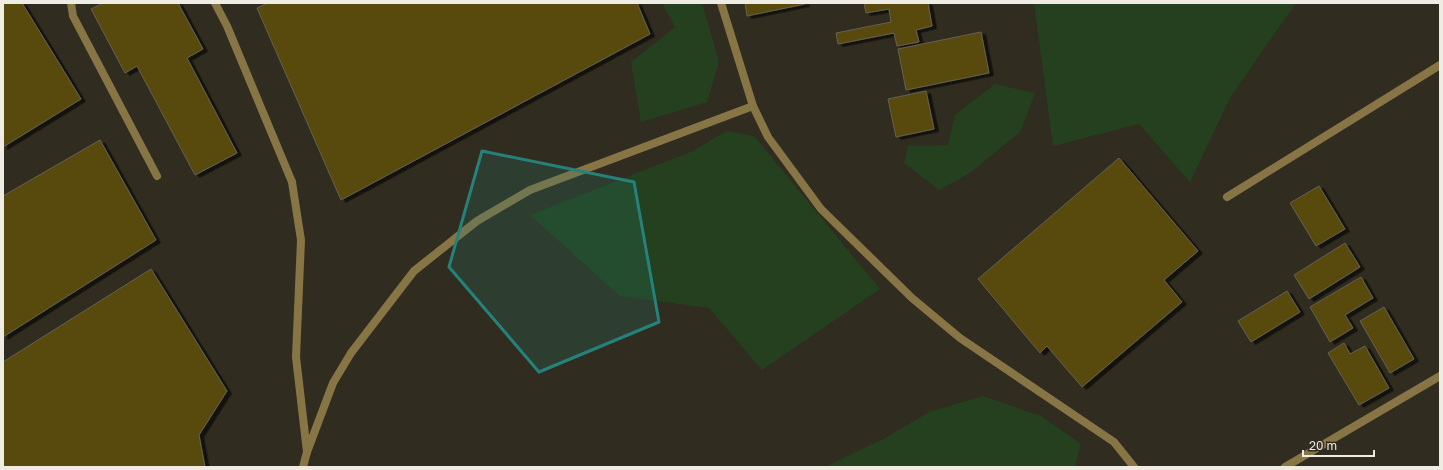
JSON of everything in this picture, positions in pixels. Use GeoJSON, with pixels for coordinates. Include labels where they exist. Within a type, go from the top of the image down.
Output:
{"type":"FeatureCollection","features":[{"type":"Feature","properties":{"kind":"street"},"geometry":{"type":"LineString","coordinates":[[71,3],[73,16],[157,176]]}},
{"type":"Feature","properties":{"kind":"street"},"geometry":{"type":"LineString","coordinates":[[215,3],[227,26],[292,182],[301,240],[296,357],[307,452]]}},
{"type":"Feature","properties":{"kind":"street"},"geometry":{"type":"LineString","coordinates":[[721,3],[753,106],[768,137],[822,209],[912,298],[960,338],[1114,442],[1134,467]]}},
{"type":"Feature","properties":{"kind":"street"},"geometry":{"type":"LineString","coordinates":[[1228,197],[1440,65]]}},
{"type":"Feature","properties":{"kind":"street"},"geometry":{"type":"LineString","coordinates":[[303,467],[307,452],[333,383],[350,352],[414,271],[477,221],[530,190],[753,106]]}},
{"type":"Feature","properties":{"kind":"street"},"geometry":{"type":"LineString","coordinates":[[1285,467],[1440,376]]}},
{"type":"Feature","properties":{"kind":"highlighted area"},"geometry":{"type":"Polygon","coordinates":[[[482,151],[634,182],[659,322],[539,372],[449,267],[482,151]]]}},
{"type":"Feature","properties":{"kind":"green space"},"geometry":{"type":"Polygon","coordinates":[[[662,3],[702,3],[719,61],[707,102],[641,122],[631,62],[675,27],[662,3]]]}},
{"type":"Feature","properties":{"kind":"green space"},"geometry":{"type":"Polygon","coordinates":[[[1034,3],[1296,3],[1231,96],[1190,182],[1139,124],[1053,146],[1034,3]]]}},
{"type":"Feature","properties":{"kind":"green space"},"geometry":{"type":"Polygon","coordinates":[[[995,84],[1035,93],[1020,132],[970,173],[939,190],[904,163],[908,146],[948,145],[955,115],[995,84]]]}},
{"type":"Feature","properties":{"kind":"green space"},"geometry":{"type":"Polygon","coordinates":[[[726,131],[754,136],[880,289],[762,370],[709,308],[620,296],[530,215],[693,151],[726,131]]]}},
{"type":"Feature","properties":{"kind":"green space"},"geometry":{"type":"Polygon","coordinates":[[[983,396],[1041,416],[1081,444],[1075,467],[825,467],[885,438],[929,412],[983,396]]]}},
{"type":"Feature","properties":{"kind":"building"},"geometry":{"type":"Polygon","coordinates":[[[3,3],[22,3],[81,99],[3,147],[3,3]]]}},
{"type":"Feature","properties":{"kind":"building"},"geometry":{"type":"Polygon","coordinates":[[[103,3],[178,3],[203,49],[187,58],[237,153],[195,175],[137,66],[125,73],[91,9],[103,3]]]}},
{"type":"Feature","properties":{"kind":"building"},"geometry":{"type":"Polygon","coordinates":[[[268,3],[637,3],[650,34],[341,200],[257,8],[268,3]]]}},
{"type":"Feature","properties":{"kind":"building"},"geometry":{"type":"Polygon","coordinates":[[[745,3],[805,3],[805,4],[747,16],[745,3]]]}},
{"type":"Feature","properties":{"kind":"building"},"geometry":{"type":"Polygon","coordinates":[[[864,3],[928,3],[932,26],[916,30],[919,42],[897,46],[894,33],[838,44],[836,33],[891,22],[889,9],[866,13],[864,3]]]}},
{"type":"Feature","properties":{"kind":"building"},"geometry":{"type":"Polygon","coordinates":[[[981,32],[989,73],[906,90],[898,49],[981,32]]]}},
{"type":"Feature","properties":{"kind":"building"},"geometry":{"type":"Polygon","coordinates":[[[926,91],[934,129],[896,137],[888,99],[926,91]]]}},
{"type":"Feature","properties":{"kind":"building"},"geometry":{"type":"Polygon","coordinates":[[[100,140],[156,240],[3,337],[3,196],[100,140]]]}},
{"type":"Feature","properties":{"kind":"building"},"geometry":{"type":"Polygon","coordinates":[[[1119,158],[1198,251],[1164,280],[1182,302],[1082,387],[1047,346],[1040,353],[978,279],[1119,158]]]}},
{"type":"Feature","properties":{"kind":"building"},"geometry":{"type":"Polygon","coordinates":[[[1319,186],[1345,229],[1316,246],[1290,203],[1319,186]]]}},
{"type":"Feature","properties":{"kind":"building"},"geometry":{"type":"Polygon","coordinates":[[[1345,243],[1360,267],[1309,299],[1294,275],[1345,243]]]}},
{"type":"Feature","properties":{"kind":"building"},"geometry":{"type":"Polygon","coordinates":[[[151,269],[227,391],[199,435],[205,467],[3,467],[3,362],[151,269]]]}},
{"type":"Feature","properties":{"kind":"building"},"geometry":{"type":"Polygon","coordinates":[[[1361,277],[1373,298],[1345,315],[1353,328],[1330,342],[1310,307],[1361,277]]]}},
{"type":"Feature","properties":{"kind":"building"},"geometry":{"type":"Polygon","coordinates":[[[1287,291],[1300,312],[1251,342],[1238,321],[1287,291]]]}},
{"type":"Feature","properties":{"kind":"building"},"geometry":{"type":"Polygon","coordinates":[[[1384,307],[1414,359],[1390,373],[1360,321],[1384,307]]]}},
{"type":"Feature","properties":{"kind":"building"},"geometry":{"type":"Polygon","coordinates":[[[1344,343],[1350,354],[1365,346],[1389,388],[1359,405],[1328,353],[1344,343]]]}}]}
